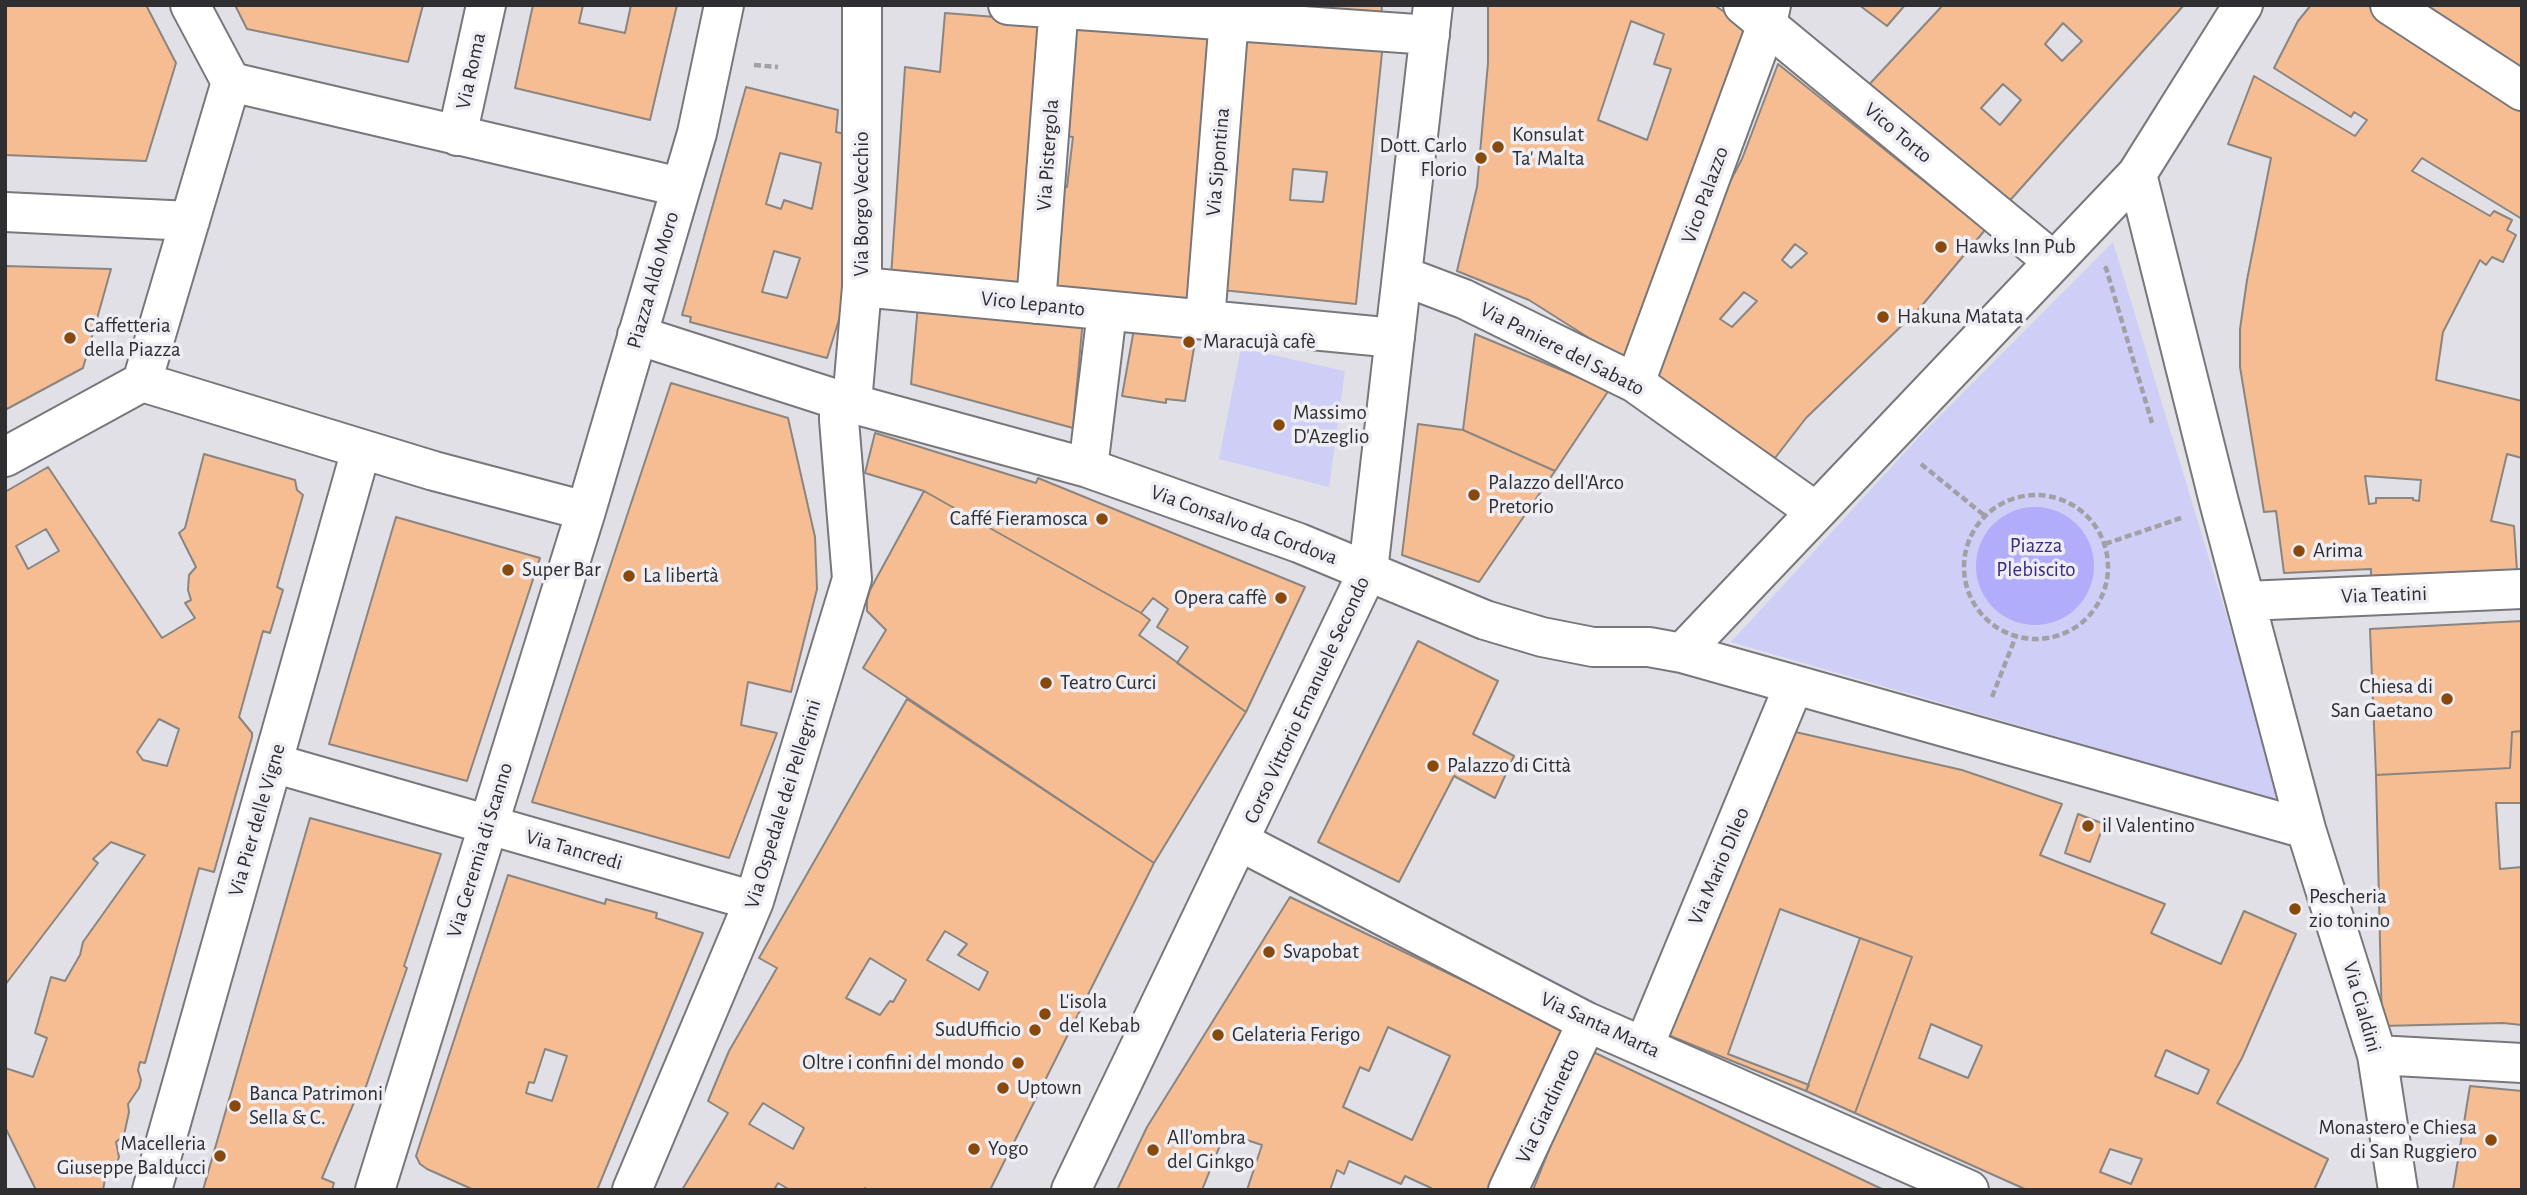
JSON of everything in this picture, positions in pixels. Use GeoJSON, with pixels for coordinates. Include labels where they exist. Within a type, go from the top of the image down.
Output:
{"type":"FeatureCollection","features":[{"type":"Feature","properties":{"kind":"street"},"geometry":{"type":"LineString","coordinates":[[5,457],[142,382],[231,82],[190,5]]}},
{"type":"Feature","properties":{"kind":"street","name":"Via Roma"},"geometry":{"type":"LineString","coordinates":[[457,136],[486,5]]}},
{"type":"Feature","properties":{"kind":"street"},"geometry":{"type":"LineString","coordinates":[[680,187],[697,133],[724,5]]}},
{"type":"Feature","properties":{"kind":"street","name":"Via Borgo Vecchio"},"geometry":{"type":"LineString","coordinates":[[846,401],[862,287],[862,5]]}},
{"type":"Feature","properties":{"kind":"street"},"geometry":{"type":"LineString","coordinates":[[1008,5],[1431,20]]}},
{"type":"Feature","properties":{"kind":"street"},"geometry":{"type":"LineString","coordinates":[[2243,5],[2137,174],[1682,653],[1721,675],[1794,685],[2306,830]]}},
{"type":"Feature","properties":{"kind":"street"},"geometry":{"type":"LineString","coordinates":[[2390,5],[2522,91]]}},
{"type":"Feature","properties":{"kind":"street","name":"Via Pistergola"},"geometry":{"type":"LineString","coordinates":[[1036,304],[1059,7]]}},
{"type":"Feature","properties":{"kind":"street","name":"Vico Torto"},"geometry":{"type":"LineString","coordinates":[[1760,12],[2053,261]]}},
{"type":"Feature","properties":{"kind":"street","name":"Vico Palazzo"},"geometry":{"type":"LineString","coordinates":[[1635,383],[1760,12]]}},
{"type":"Feature","properties":{"kind":"street","name":"Via Sipontina"},"geometry":{"type":"LineString","coordinates":[[1205,320],[1230,13]]}},
{"type":"Feature","properties":{"kind":"street","name":"Corso Vittorio Emanuele Secondo"},"geometry":{"type":"LineString","coordinates":[[1071,1190],[1368,571],[1431,20]]}},
{"type":"Feature","properties":{"kind":"street","name":"Piazza Aldo Moro"},"geometry":{"type":"LineString","coordinates":[[231,82],[680,187],[586,511]]}},
{"type":"Feature","properties":{"kind":"street"},"geometry":{"type":"LineString","coordinates":[[2137,174],[2219,502],[2306,830]]}},
{"type":"Feature","properties":{"kind":"street"},"geometry":{"type":"LineString","coordinates":[[5,212],[190,221]]}},
{"type":"Feature","properties":{"kind":"street","name":"Via Paniere del Sabato"},"geometry":{"type":"LineString","coordinates":[[1403,276],[1464,299],[1635,383],[1815,511]]}},
{"type":"Feature","properties":{"kind":"street","name":"Vico Lepanto"},"geometry":{"type":"LineString","coordinates":[[862,287],[1395,338]]}},
{"type":"Feature","properties":{"kind":"street"},"geometry":{"type":"LineString","coordinates":[[1088,468],[1107,312]]}},
{"type":"Feature","properties":{"kind":"street","name":"Via Consalvo da Cordova"},"geometry":{"type":"LineString","coordinates":[[637,335],[846,401],[1088,468],[1299,543],[1485,620],[1542,637],[1632,655],[1649,647],[1682,653]]}},
{"type":"Feature","properties":{"kind":"street"},"geometry":{"type":"LineString","coordinates":[[142,382],[361,450],[586,511]]}},
{"type":"Feature","properties":{"kind":"street","name":"Via Ospedale dei Pellegrini"},"geometry":{"type":"LineString","coordinates":[[632,1190],[754,901],[852,579],[839,421],[846,401]]}},
{"type":"Feature","properties":{"kind":"street","name":"Via Pier delle Vigne"},"geometry":{"type":"LineString","coordinates":[[152,1190],[361,450]]}},
{"type":"Feature","properties":{"kind":"street","name":"Via Geremia di Scanno"},"geometry":{"type":"LineString","coordinates":[[385,1186],[487,825],[586,511]]}},
{"type":"Feature","properties":{"kind":"street","name":"Via Teatini"},"geometry":{"type":"LineString","coordinates":[[2246,601],[2522,589]]}},
{"type":"Feature","properties":{"kind":"street","name":"Via Mario Dileo"},"geometry":{"type":"LineString","coordinates":[[1644,1046],[1794,685]]}},
{"type":"Feature","properties":{"kind":"street","name":"Via Tancredi"},"geometry":{"type":"LineString","coordinates":[[273,763],[754,901]]}},
{"type":"Feature","properties":{"kind":"street","name":"Via Cialdini"},"geometry":{"type":"LineString","coordinates":[[2306,830],[2377,1055],[2398,1190]]}},
{"type":"Feature","properties":{"kind":"street","name":"Via Santa Marta"},"geometry":{"type":"LineString","coordinates":[[1239,841],[1587,1022],[1969,1190]]}},
{"type":"Feature","properties":{"kind":"street","name":"Via Giardinetto"},"geometry":{"type":"LineString","coordinates":[[1508,1190],[1587,1022]]}},
{"type":"Feature","properties":{"kind":"street"},"geometry":{"type":"LineString","coordinates":[[2377,1055],[2522,1063]]}},
{"type":"Feature","properties":{"kind":"path"},"geometry":{"type":"LineString","coordinates":[[2097,278],[2106,268],[2153,426]]}},
{"type":"Feature","properties":{"kind":"path"},"geometry":{"type":"LineString","coordinates":[[1912,474],[1930,454]]}},
{"type":"Feature","properties":{"kind":"path"},"geometry":{"type":"LineString","coordinates":[[1921,464],[1985,516]]}},
{"type":"Feature","properties":{"kind":"path"},"geometry":{"type":"LineString","coordinates":[[2037,494],[2059,498],[2079,508],[2095,524],[2105,544],[2109,569],[2104,594],[2090,615],[2071,631],[2048,639],[2016,636],[1999,629],[1980,613],[1968,591],[1964,566],[1967,544],[1978,523],[1985,516],[2014,497],[2037,494]]}},
{"type":"Feature","properties":{"kind":"path"},"geometry":{"type":"LineString","coordinates":[[2177,505],[2185,531]]}},
{"type":"Feature","properties":{"kind":"path"},"geometry":{"type":"LineString","coordinates":[[2105,544],[2181,518]]}},
{"type":"Feature","properties":{"kind":"path"},"geometry":{"type":"LineString","coordinates":[[1991,700],[2016,636]]}},
{"type":"Feature","properties":{"kind":"green space","name":"Piazza Plebiscito"},"geometry":{"type":"Polygon","coordinates":[[[2113,242],[2283,802],[1731,642],[1920,436],[2113,242]]]}},
{"type":"Feature","properties":{"kind":"green space"},"geometry":{"type":"Polygon","coordinates":[[[1241,348],[1345,371],[1329,487],[1219,459],[1241,348]]]}},
{"type":"Feature","properties":{"kind":"shaded area"},"geometry":{"type":"Polygon","coordinates":[[[2035,507],[2046,508],[2068,517],[2084,533],[2093,555],[2093,577],[2084,599],[2068,615],[2046,624],[2035,625],[2024,624],[2002,615],[1986,599],[1977,577],[1976,566],[1977,555],[1986,533],[2002,517],[2024,508],[2035,507]]]}},
{"type":"Feature","properties":{"kind":"building"},"geometry":{"type":"Polygon","coordinates":[[[5,5],[146,5],[176,63],[146,161],[5,155],[5,5]]]}},
{"type":"Feature","properties":{"kind":"building"},"geometry":{"type":"Polygon","coordinates":[[[235,5],[423,5],[408,62],[247,29],[235,5]]]}},
{"type":"Feature","properties":{"kind":"building"},"geometry":{"type":"Polygon","coordinates":[[[533,5],[583,5],[579,23],[625,33],[631,5],[677,5],[650,120],[515,88],[533,5]]]}},
{"type":"Feature","properties":{"kind":"building"},"geometry":{"type":"Polygon","coordinates":[[[1247,5],[1382,5],[1381,18],[1247,5]]]}},
{"type":"Feature","properties":{"kind":"building"},"geometry":{"type":"Polygon","coordinates":[[[1488,5],[1714,5],[1750,29],[1630,364],[1529,300],[1457,271],[1477,187],[1488,63],[1488,5]],[[1631,21],[1598,120],[1647,140],[1671,69],[1654,64],[1664,34],[1631,21]]]}},
{"type":"Feature","properties":{"kind":"building"},"geometry":{"type":"Polygon","coordinates":[[[1859,5],[1905,5],[1887,26],[1859,5]]]}},
{"type":"Feature","properties":{"kind":"building"},"geometry":{"type":"Polygon","coordinates":[[[1943,5],[2184,5],[2005,206],[1865,89],[1943,5]],[[2063,23],[2045,44],[2062,61],[2082,41],[2063,23]],[[2003,84],[1981,108],[2000,125],[2021,100],[2003,84]]]}},
{"type":"Feature","properties":{"kind":"building"},"geometry":{"type":"Polygon","coordinates":[[[2311,5],[2368,5],[2522,111],[2522,219],[2422,158],[2412,171],[2490,216],[2494,211],[2512,220],[2507,230],[2516,235],[2503,262],[2492,257],[2486,265],[2480,260],[2443,332],[2436,380],[2522,401],[2522,458],[2507,454],[2491,521],[2514,526],[2517,571],[2371,578],[2371,569],[2284,573],[2276,511],[2264,512],[2240,367],[2240,329],[2247,280],[2271,158],[2228,144],[2254,76],[2355,136],[2367,120],[2354,112],[2351,117],[2274,68],[2298,21],[2311,5]],[[2365,476],[2369,504],[2376,503],[2376,498],[2413,498],[2419,501],[2421,480],[2365,476]]]}},
{"type":"Feature","properties":{"kind":"building"},"geometry":{"type":"Polygon","coordinates":[[[2426,5],[2522,5],[2522,72],[2426,5]]]}},
{"type":"Feature","properties":{"kind":"building"},"geometry":{"type":"Polygon","coordinates":[[[945,13],[1046,21],[1028,292],[891,277],[905,67],[940,72],[945,13]]]}},
{"type":"Feature","properties":{"kind":"building"},"geometry":{"type":"Polygon","coordinates":[[[1073,22],[1214,32],[1191,308],[1048,296],[1060,187],[1067,187],[1073,137],[1064,136],[1073,22]]]}},
{"type":"Feature","properties":{"kind":"building"},"geometry":{"type":"Polygon","coordinates":[[[1245,35],[1383,43],[1356,304],[1222,290],[1245,35]],[[1293,169],[1290,200],[1323,202],[1327,172],[1293,169]]]}},
{"type":"Feature","properties":{"kind":"building"},"geometry":{"type":"Polygon","coordinates":[[[1778,64],[1985,230],[1919,309],[1806,418],[1775,458],[1650,377],[1715,210],[1742,159],[1778,64]],[[1795,244],[1782,260],[1791,268],[1807,253],[1795,244]],[[1744,292],[1720,319],[1732,327],[1757,301],[1744,292]]]}},
{"type":"Feature","properties":{"kind":"building"},"geometry":{"type":"Polygon","coordinates":[[[746,87],[838,110],[836,132],[854,136],[843,307],[827,358],[690,322],[691,317],[682,315],[746,87]],[[780,153],[766,204],[781,209],[784,200],[812,209],[821,163],[780,153]],[[774,251],[762,292],[787,298],[800,258],[774,251]]]}},
{"type":"Feature","properties":{"kind":"building"},"geometry":{"type":"Polygon","coordinates":[[[5,266],[111,269],[83,368],[5,410],[5,266]]]}},
{"type":"Feature","properties":{"kind":"building"},"geometry":{"type":"Polygon","coordinates":[[[918,305],[1083,319],[1073,428],[911,384],[918,305]]]}},
{"type":"Feature","properties":{"kind":"building"},"geometry":{"type":"Polygon","coordinates":[[[1134,329],[1196,336],[1185,401],[1166,399],[1166,403],[1122,396],[1134,329]]]}},
{"type":"Feature","properties":{"kind":"building"},"geometry":{"type":"Polygon","coordinates":[[[1475,334],[1609,390],[1555,471],[1463,430],[1475,334]]]}},
{"type":"Feature","properties":{"kind":"building"},"geometry":{"type":"Polygon","coordinates":[[[671,383],[788,418],[815,537],[817,589],[791,692],[748,682],[741,725],[777,733],[729,858],[532,802],[671,383]]]}},
{"type":"Feature","properties":{"kind":"building","name":"Palazzo dell'Arco Pretorio"},"geometry":{"type":"Polygon","coordinates":[[[1418,424],[1463,430],[1555,471],[1479,582],[1402,555],[1418,424]]]}},
{"type":"Feature","properties":{"kind":"building"},"geometry":{"type":"Polygon","coordinates":[[[875,433],[1036,483],[1038,478],[1305,587],[1246,712],[1177,663],[1188,647],[1157,627],[1168,609],[1153,598],[1141,613],[924,491],[865,473],[875,433]]]}},
{"type":"Feature","properties":{"kind":"building"},"geometry":{"type":"Polygon","coordinates":[[[204,454],[295,480],[297,490],[303,495],[277,587],[283,590],[270,633],[263,631],[239,717],[252,733],[252,737],[214,872],[199,868],[145,1063],[140,1062],[139,1088],[128,1104],[124,1135],[116,1142],[119,1157],[117,1163],[105,1179],[103,1190],[36,1190],[5,1127],[5,1068],[33,1077],[47,1038],[35,1033],[51,977],[65,981],[80,955],[83,942],[145,855],[111,842],[93,859],[98,863],[5,985],[5,492],[48,467],[162,638],[195,618],[185,603],[191,600],[188,590],[189,575],[196,567],[179,533],[185,528],[204,454]],[[46,529],[16,546],[28,569],[59,551],[46,529]],[[159,719],[137,752],[143,760],[167,766],[179,729],[159,719]]]}},
{"type":"Feature","properties":{"kind":"building","name":"Teatro Curci"},"geometry":{"type":"Polygon","coordinates":[[[924,491],[1141,613],[1150,620],[1139,635],[1246,712],[1154,863],[863,668],[886,630],[867,611],[870,590],[924,491]]]}},
{"type":"Feature","properties":{"kind":"building"},"geometry":{"type":"Polygon","coordinates":[[[396,517],[540,558],[467,781],[329,744],[396,517]]]}},
{"type":"Feature","properties":{"kind":"building","name":"Chiesa di San Gaetano"},"geometry":{"type":"Polygon","coordinates":[[[2522,621],[2522,731],[2512,732],[2510,768],[2376,775],[2370,629],[2522,621]]]}},
{"type":"Feature","properties":{"kind":"building","name":"Palazzo di Città"},"geometry":{"type":"Polygon","coordinates":[[[1418,641],[1498,681],[1473,734],[1514,756],[1495,798],[1454,776],[1399,882],[1318,842],[1418,641]]]}},
{"type":"Feature","properties":{"kind":"building"},"geometry":{"type":"Polygon","coordinates":[[[907,699],[1154,863],[990,1190],[790,1190],[778,1183],[774,1190],[682,1190],[728,1113],[708,1101],[729,1051],[777,968],[759,958],[907,699]],[[945,931],[927,960],[979,990],[988,972],[958,955],[967,944],[945,931]],[[870,958],[846,998],[880,1015],[890,1001],[893,1002],[906,980],[870,958]],[[763,1103],[749,1124],[793,1149],[804,1128],[763,1103]]]}},
{"type":"Feature","properties":{"kind":"building"},"geometry":{"type":"Polygon","coordinates":[[[1791,731],[1962,770],[2062,804],[2040,855],[2165,904],[2151,933],[2221,964],[2244,911],[2296,934],[2242,1058],[2217,1103],[2328,1159],[2314,1190],[2027,1190],[1855,1113],[1912,957],[1780,909],[1728,1054],[1809,1085],[1806,1091],[1668,1035],[1791,731]],[[1931,1024],[1919,1058],[1968,1078],[1982,1046],[1931,1024]],[[2166,1050],[2155,1076],[2198,1094],[2209,1070],[2166,1050]],[[2110,1149],[2100,1172],[2131,1184],[2142,1159],[2110,1149]]]}},
{"type":"Feature","properties":{"kind":"building"},"geometry":{"type":"Polygon","coordinates":[[[2522,731],[2522,803],[2496,803],[2500,869],[2522,867],[2522,1025],[2503,1023],[2382,1026],[2376,775],[2510,768],[2512,732],[2522,731]]]}},
{"type":"Feature","properties":{"kind":"building"},"geometry":{"type":"Polygon","coordinates":[[[2078,814],[2104,824],[2090,862],[2065,853],[2078,814]]]}},
{"type":"Feature","properties":{"kind":"building"},"geometry":{"type":"Polygon","coordinates":[[[310,818],[441,854],[404,966],[407,968],[363,1095],[358,1093],[322,1178],[334,1183],[332,1190],[203,1190],[310,818]]]}},
{"type":"Feature","properties":{"kind":"building"},"geometry":{"type":"Polygon","coordinates":[[[508,875],[605,904],[606,899],[657,913],[656,918],[703,933],[597,1190],[474,1190],[427,1169],[420,1164],[416,1156],[508,875]],[[545,1049],[534,1083],[529,1082],[526,1093],[552,1101],[567,1056],[545,1049]]]}},
{"type":"Feature","properties":{"kind":"building"},"geometry":{"type":"Polygon","coordinates":[[[1290,897],[1568,1031],[1493,1190],[1430,1190],[1431,1188],[1405,1176],[1401,1184],[1349,1161],[1344,1174],[1337,1170],[1330,1190],[1247,1190],[1262,1145],[1225,1133],[1202,1190],[1117,1190],[1147,1127],[1290,897]],[[1388,1027],[1369,1071],[1360,1067],[1343,1107],[1412,1140],[1450,1056],[1388,1027]]]}},
{"type":"Feature","properties":{"kind":"building"},"geometry":{"type":"Polygon","coordinates":[[[1860,938],[1912,957],[1855,1113],[1806,1091],[1860,938]]]}},
{"type":"Feature","properties":{"kind":"building"},"geometry":{"type":"Polygon","coordinates":[[[1589,1050],[1884,1190],[1533,1190],[1589,1050]]]}},
{"type":"Feature","properties":{"kind":"building","name":"Monastero e Chiesa di San Ruggiero"},"geometry":{"type":"Polygon","coordinates":[[[2470,1086],[2522,1091],[2522,1190],[2453,1190],[2470,1086]]]}},
{"type":"Feature","properties":{"kind":"place","name":"Konsulat Ta' Malta"},"geometry":{"type":"Point","coordinates":[1498,147]}},
{"type":"Feature","properties":{"kind":"place","name":"Dott. Carlo Florio"},"geometry":{"type":"Point","coordinates":[1481,158]}},
{"type":"Feature","properties":{"kind":"place","name":"Hawks Inn Pub"},"geometry":{"type":"Point","coordinates":[1941,247]}},
{"type":"Feature","properties":{"kind":"place","name":"Hakuna Matata"},"geometry":{"type":"Point","coordinates":[1883,317]}},
{"type":"Feature","properties":{"kind":"place","name":"Caffetteria della Piazza"},"geometry":{"type":"Point","coordinates":[70,338]}},
{"type":"Feature","properties":{"kind":"place","name":"Maracujà cafè"},"geometry":{"type":"Point","coordinates":[1189,342]}},
{"type":"Feature","properties":{"kind":"place","name":"Massimo D'Azeglio"},"geometry":{"type":"Point","coordinates":[1279,425]}},
{"type":"Feature","properties":{"kind":"place","name":"Palazzo dell'Arco Pretorio"},"geometry":{"type":"Point","coordinates":[1474,495]}},
{"type":"Feature","properties":{"kind":"place","name":"Caffé Fieramosca"},"geometry":{"type":"Point","coordinates":[1102,519]}},
{"type":"Feature","properties":{"kind":"place","name":"Arima"},"geometry":{"type":"Point","coordinates":[2299,551]}},
{"type":"Feature","properties":{"kind":"place","name":"Super Bar"},"geometry":{"type":"Point","coordinates":[508,570]}},
{"type":"Feature","properties":{"kind":"place","name":"La libertà"},"geometry":{"type":"Point","coordinates":[629,576]}},
{"type":"Feature","properties":{"kind":"place","name":"Opera caffè"},"geometry":{"type":"Point","coordinates":[1281,598]}},
{"type":"Feature","properties":{"kind":"place","name":"Teatro Curci"},"geometry":{"type":"Point","coordinates":[1046,683]}},
{"type":"Feature","properties":{"kind":"place","name":"Chiesa di San Gaetano"},"geometry":{"type":"Point","coordinates":[2447,699]}},
{"type":"Feature","properties":{"kind":"place","name":"Palazzo di Città"},"geometry":{"type":"Point","coordinates":[1433,766]}},
{"type":"Feature","properties":{"kind":"place","name":"il Valentino"},"geometry":{"type":"Point","coordinates":[2088,826]}},
{"type":"Feature","properties":{"kind":"place","name":"Pescheria zio tonino"},"geometry":{"type":"Point","coordinates":[2295,909]}},
{"type":"Feature","properties":{"kind":"place","name":"Svapobat"},"geometry":{"type":"Point","coordinates":[1269,952]}},
{"type":"Feature","properties":{"kind":"place","name":"L'isola del Kebab"},"geometry":{"type":"Point","coordinates":[1045,1014]}},
{"type":"Feature","properties":{"kind":"place","name":"SudUfficio"},"geometry":{"type":"Point","coordinates":[1035,1030]}},
{"type":"Feature","properties":{"kind":"place","name":"Gelateria Ferigo"},"geometry":{"type":"Point","coordinates":[1218,1035]}},
{"type":"Feature","properties":{"kind":"place","name":"Oltre i confini del mondo"},"geometry":{"type":"Point","coordinates":[1018,1063]}},
{"type":"Feature","properties":{"kind":"place","name":"Uptown"},"geometry":{"type":"Point","coordinates":[1003,1088]}},
{"type":"Feature","properties":{"kind":"place","name":"Banca Patrimoni Sella & C."},"geometry":{"type":"Point","coordinates":[235,1106]}},
{"type":"Feature","properties":{"kind":"place","name":"Monastero e Chiesa di San Ruggiero"},"geometry":{"type":"Point","coordinates":[2491,1140]}},
{"type":"Feature","properties":{"kind":"place","name":"Yogo"},"geometry":{"type":"Point","coordinates":[974,1149]}},
{"type":"Feature","properties":{"kind":"place","name":"All'ombra del Ginkgo"},"geometry":{"type":"Point","coordinates":[1153,1150]}},
{"type":"Feature","properties":{"kind":"place","name":"Macelleria Giuseppe Balducci"},"geometry":{"type":"Point","coordinates":[220,1156]}}]}
